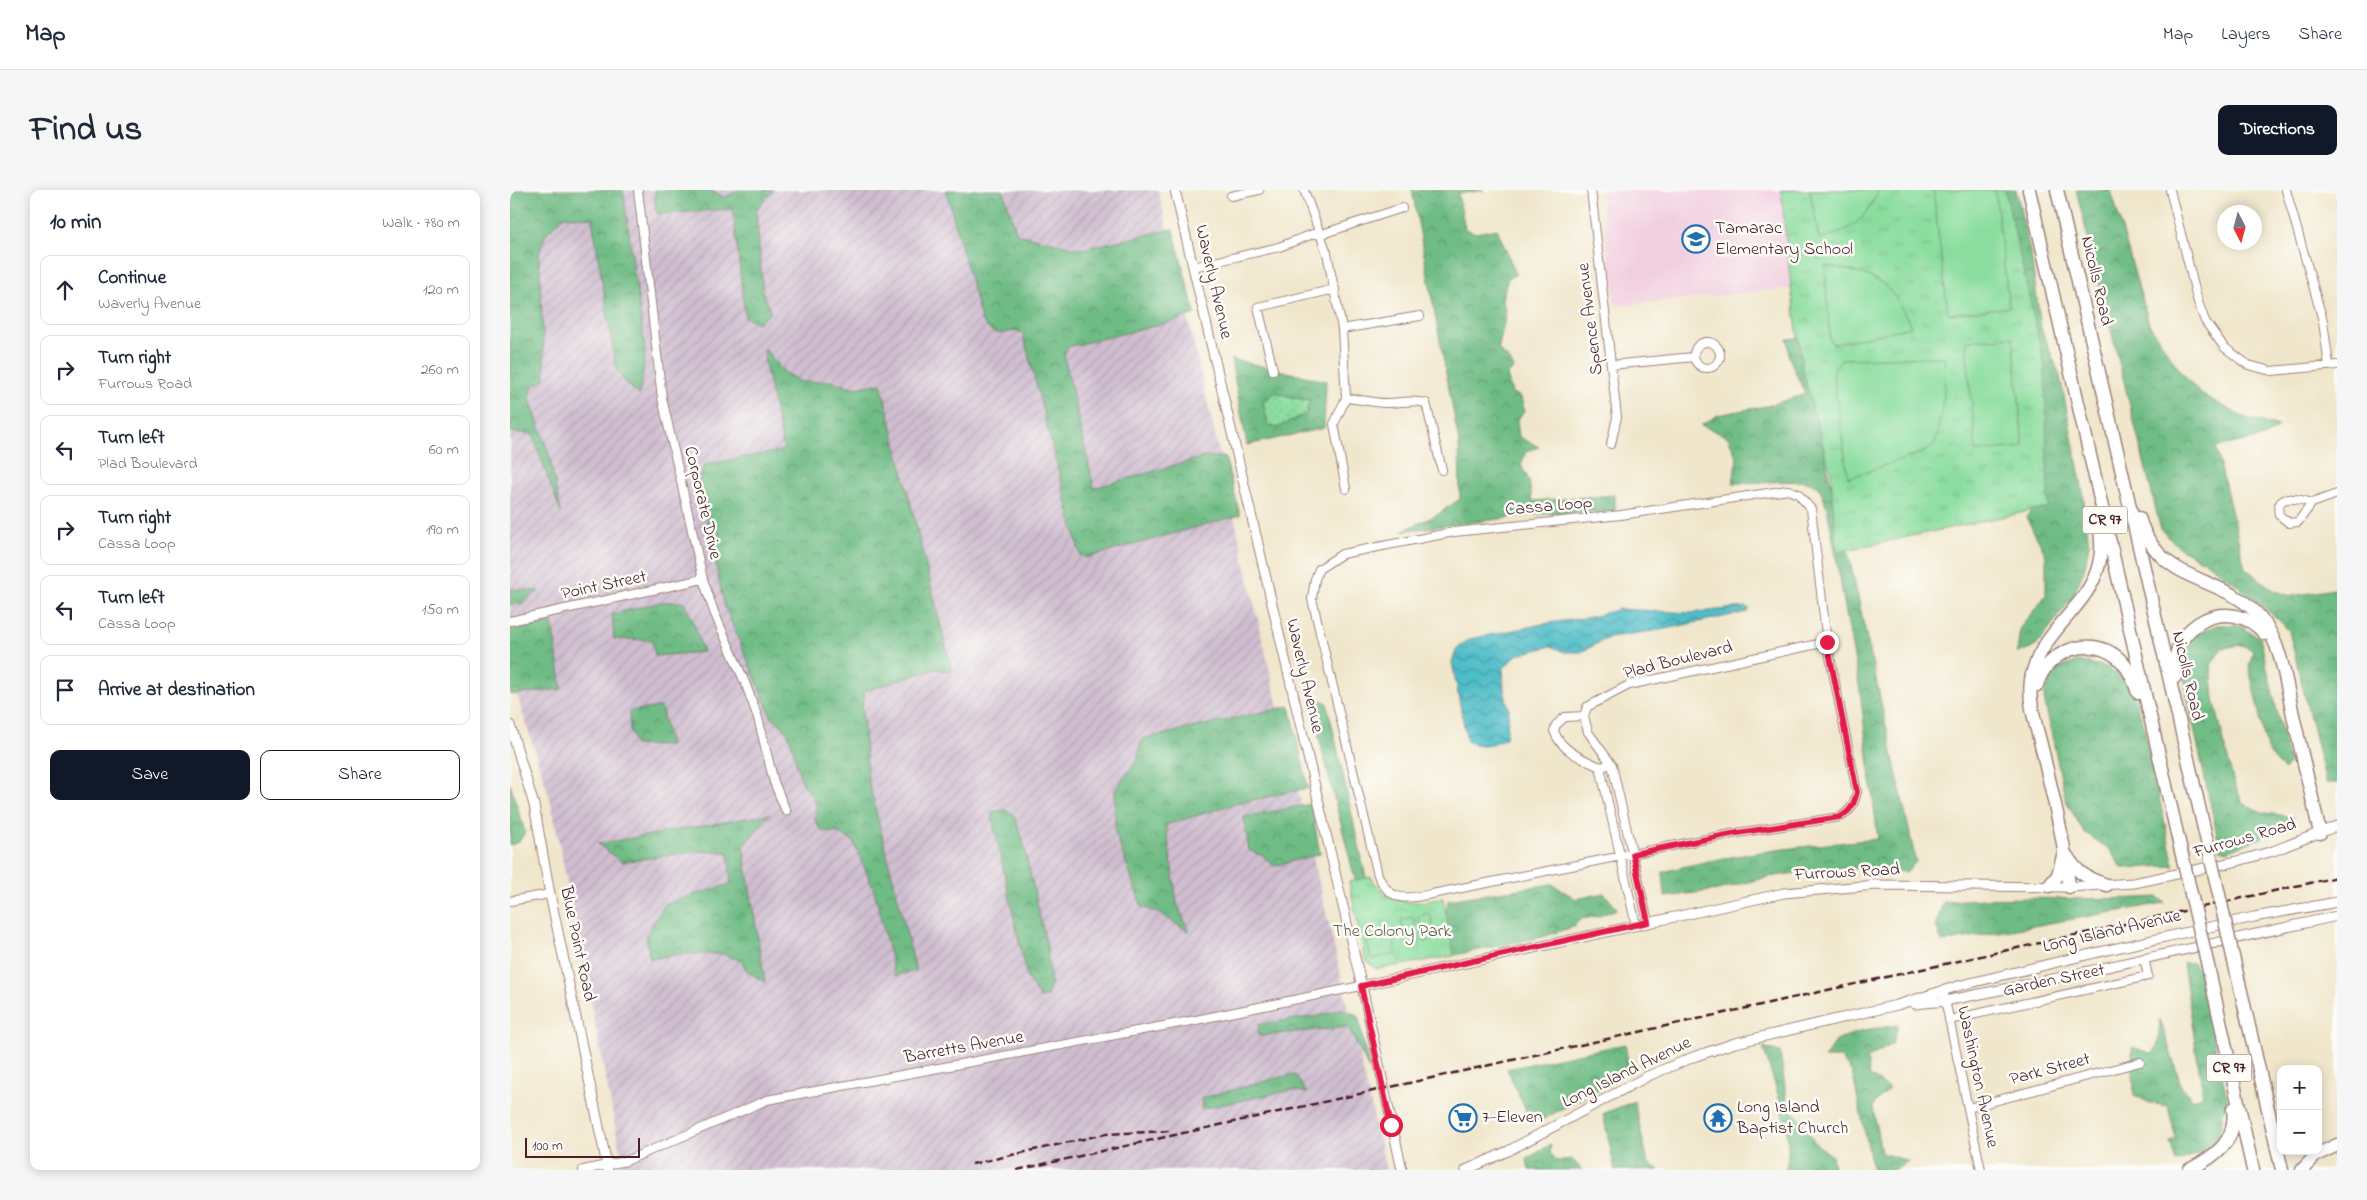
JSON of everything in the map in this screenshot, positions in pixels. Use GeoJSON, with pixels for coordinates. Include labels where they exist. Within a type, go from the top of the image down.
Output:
{"type":"FeatureCollection","features":[{"type":"Feature","properties":{"kind":"highway","name":"CR 97"},"geometry":{"type":"LineString","coordinates":[[2029,190],[2208,966],[2253,1170]]}},
{"type":"Feature","properties":{"kind":"highway","name":"Nicolls Road"},"geometry":{"type":"LineString","coordinates":[[2057,190],[2282,1170]]}},
{"type":"Feature","properties":{"kind":"highway"},"geometry":{"type":"LineString","coordinates":[[2114,439],[2140,522],[2153,547],[2166,561],[2182,572],[2245,604],[2266,625],[2272,634],[2320,833]]}},
{"type":"Feature","properties":{"kind":"highway"},"geometry":{"type":"LineString","coordinates":[[2069,887],[2064,852],[2030,691],[2036,663],[2050,639],[2088,592],[2099,559],[2100,538],[2093,499],[2090,457]]}},
{"type":"Feature","properties":{"kind":"highway"},"geometry":{"type":"LineString","coordinates":[[2181,732],[2174,662],[2179,644],[2191,628],[2215,616],[2236,616],[2259,627],[2276,648]]}},
{"type":"Feature","properties":{"kind":"highway"},"geometry":{"type":"LineString","coordinates":[[2034,709],[2040,675],[2054,658],[2075,648],[2101,649],[2117,658],[2129,672],[2155,736]]}},
{"type":"Feature","properties":{"kind":"highway"},"geometry":{"type":"LineString","coordinates":[[2064,852],[2074,868],[2083,876],[2107,885]]}},
{"type":"Feature","properties":{"kind":"highway"},"geometry":{"type":"LineString","coordinates":[[2049,886],[2058,875],[2064,852]]}},
{"type":"Feature","properties":{"kind":"highway"},"geometry":{"type":"LineString","coordinates":[[2253,1044],[2277,1113]]}},
{"type":"Feature","properties":{"kind":"highway"},"geometry":{"type":"LineString","coordinates":[[2189,1170],[2218,1153],[2227,1141],[2232,1128],[2234,1115],[2226,1054]]}},
{"type":"Feature","properties":{"kind":"highway"},"geometry":{"type":"LineString","coordinates":[[2322,1142],[2337,1143]]}},
{"type":"Feature","properties":{"kind":"highway"},"geometry":{"type":"LineString","coordinates":[[2302,1170],[2316,1155],[2337,1143]]}},
{"type":"Feature","properties":{"kind":"street","name":"Corporate Drive"},"geometry":{"type":"LineString","coordinates":[[638,190],[662,398],[703,579],[714,612],[749,693],[774,782],[786,811]]}},
{"type":"Feature","properties":{"kind":"street","name":"Waverly Avenue"},"geometry":{"type":"LineString","coordinates":[[1175,190],[1361,986],[1402,1170]]}},
{"type":"Feature","properties":{"kind":"street"},"geometry":{"type":"LineString","coordinates":[[1231,196],[1259,190]]}},
{"type":"Feature","properties":{"kind":"street"},"geometry":{"type":"LineString","coordinates":[[1304,190],[1322,234],[1342,328],[1346,398],[1334,424],[1346,489]]}},
{"type":"Feature","properties":{"kind":"street","name":"Spence Avenue"},"geometry":{"type":"LineString","coordinates":[[1591,190],[1617,417],[1611,444]]}},
{"type":"Feature","properties":{"kind":"street"},"geometry":{"type":"LineString","coordinates":[[2170,190],[2198,302],[2205,321],[2224,347],[2248,365],[2271,371],[2333,366],[2323,320],[2286,190]]}},
{"type":"Feature","properties":{"kind":"street"},"geometry":{"type":"LineString","coordinates":[[1193,267],[1279,247],[1313,234],[1322,234],[1402,208]]}},
{"type":"Feature","properties":{"kind":"street"},"geometry":{"type":"LineString","coordinates":[[1273,370],[1258,307],[1335,289]]}},
{"type":"Feature","properties":{"kind":"street"},"geometry":{"type":"LineString","coordinates":[[1342,328],[1420,316]]}},
{"type":"Feature","properties":{"kind":"street"},"geometry":{"type":"LineString","coordinates":[[1612,365],[1694,357]]}},
{"type":"Feature","properties":{"kind":"street"},"geometry":{"type":"LineString","coordinates":[[1346,398],[1384,403],[1412,399],[1426,403],[1442,470]]}},
{"type":"Feature","properties":{"kind":"street","name":"Cassa Loop"},"geometry":{"type":"LineString","coordinates":[[1788,490],[1798,494],[1811,509],[1827,642],[1857,792],[1854,804],[1849,812],[1840,817],[1731,834],[1633,854],[1405,899],[1390,893],[1378,875],[1312,599],[1315,578],[1319,569],[1342,554],[1454,532],[1621,515],[1788,490]]}},
{"type":"Feature","properties":{"kind":"street"},"geometry":{"type":"LineString","coordinates":[[2312,503],[2337,494]]}},
{"type":"Feature","properties":{"kind":"street","name":"Point Street"},"geometry":{"type":"LineString","coordinates":[[510,621],[703,579]]}},
{"type":"Feature","properties":{"kind":"street","name":"Plad Boulevard"},"geometry":{"type":"LineString","coordinates":[[1584,716],[1587,708],[1629,685],[1827,642]]}},
{"type":"Feature","properties":{"kind":"street"},"geometry":{"type":"LineString","coordinates":[[1612,765],[1600,767],[1570,752],[1556,738],[1554,731],[1556,725],[1565,717],[1584,716],[1588,732],[1612,765],[1648,922]]}},
{"type":"Feature","properties":{"kind":"street","name":"Blue Point Road"},"geometry":{"type":"LineString","coordinates":[[510,725],[534,805],[550,894],[607,1168]]}},
{"type":"Feature","properties":{"kind":"street"},"geometry":{"type":"LineString","coordinates":[[1600,767],[1636,925]]}},
{"type":"Feature","properties":{"kind":"street","name":"Furrows Road"},"geometry":{"type":"LineString","coordinates":[[1361,986],[1770,895],[1827,888],[1876,885],[2069,887],[2151,880],[2221,866],[2273,851],[2337,826]]}},
{"type":"Feature","properties":{"kind":"street"},"geometry":{"type":"LineString","coordinates":[[510,901],[550,894]]}},
{"type":"Feature","properties":{"kind":"street","name":"Long Island Avenue"},"geometry":{"type":"LineString","coordinates":[[1466,1170],[1508,1151],[1637,1082],[1684,1061],[1749,1039],[1897,1005],[1943,990],[2223,924],[2337,902]]}},
{"type":"Feature","properties":{"kind":"street","name":"Long Island Avenue"},"geometry":{"type":"LineString","coordinates":[[1897,1005],[1945,1001],[2337,916]]}},
{"type":"Feature","properties":{"kind":"street","name":"Garden Street"},"geometry":{"type":"LineString","coordinates":[[1949,1020],[2148,976],[2144,958]]}},
{"type":"Feature","properties":{"kind":"street","name":"Barretts Avenue"},"geometry":{"type":"LineString","coordinates":[[583,1170],[607,1168],[626,1161],[767,1100],[1196,1020],[1361,986]]}},
{"type":"Feature","properties":{"kind":"street","name":"Washington Avenue"},"geometry":{"type":"LineString","coordinates":[[1943,990],[1981,1170]]}},
{"type":"Feature","properties":{"kind":"street","name":"Park Street"},"geometry":{"type":"LineString","coordinates":[[1968,1108],[2140,1062]]}},
{"type":"Feature","properties":{"kind":"shaded area"},"geometry":{"type":"Polygon","coordinates":[[[510,190],[1158,190],[1386,1170],[624,1170],[551,802],[510,673],[510,190]]]}},
{"type":"Feature","properties":{"kind":"shaded area","name":"Tamarac Elementary School"},"geometry":{"type":"Polygon","coordinates":[[[1600,190],[1781,190],[1791,288],[1615,306],[1600,190]]]}},
{"type":"Feature","properties":{"kind":"green space"},"geometry":{"type":"Polygon","coordinates":[[[510,190],[623,190],[645,349],[639,395],[625,382],[616,368],[592,218],[564,216],[546,234],[539,254],[545,379],[532,387],[530,399],[549,454],[561,513],[532,434],[510,432],[510,190]]]}},
{"type":"Feature","properties":{"kind":"green space"},"geometry":{"type":"Polygon","coordinates":[[[655,190],[709,190],[724,197],[735,193],[736,190],[774,190],[756,210],[763,293],[771,312],[758,323],[745,317],[733,209],[658,214],[655,209],[655,190]]]}},
{"type":"Feature","properties":{"kind":"green space"},"geometry":{"type":"Polygon","coordinates":[[[946,190],[1003,190],[1017,234],[1081,249],[1173,229],[1195,314],[1171,322],[1068,347],[1064,355],[1094,488],[1204,457],[1225,457],[1240,515],[1086,558],[1080,554],[1023,334],[1016,330],[996,333],[989,329],[981,319],[946,190]]]}},
{"type":"Feature","properties":{"kind":"green space"},"geometry":{"type":"Polygon","coordinates":[[[1412,190],[1484,190],[1458,194],[1465,229],[1476,233],[1497,229],[1516,274],[1508,278],[1502,298],[1506,314],[1498,350],[1508,358],[1514,368],[1507,375],[1512,393],[1521,397],[1524,412],[1517,420],[1519,437],[1539,447],[1526,451],[1521,465],[1529,480],[1532,501],[1615,495],[1615,511],[1539,514],[1402,531],[1437,515],[1460,499],[1459,443],[1412,190]]]}},
{"type":"Feature","properties":{"kind":"green space"},"geometry":{"type":"Polygon","coordinates":[[[1781,190],[2005,190],[2045,368],[2048,507],[1837,552],[1831,475],[1803,371],[1791,288],[1781,190]]]}},
{"type":"Feature","properties":{"kind":"green space"},"geometry":{"type":"Polygon","coordinates":[[[1810,190],[1879,190],[1868,210],[1856,223],[1841,232],[1819,239],[1810,190]]]}},
{"type":"Feature","properties":{"kind":"green space"},"geometry":{"type":"Polygon","coordinates":[[[1933,190],[1995,190],[2009,307],[1948,314],[1933,190]]]}},
{"type":"Feature","properties":{"kind":"green space"},"geometry":{"type":"Polygon","coordinates":[[[1998,190],[2016,190],[2032,261],[2041,328],[2060,376],[2083,492],[2089,545],[2084,571],[2072,598],[2036,646],[2017,653],[2020,628],[2046,595],[2046,555],[2026,517],[2045,495],[1998,190]]]}},
{"type":"Feature","properties":{"kind":"green space"},"geometry":{"type":"Polygon","coordinates":[[[2076,190],[2111,190],[2149,324],[2180,371],[2201,394],[2241,416],[2279,427],[2264,437],[2216,447],[2245,568],[2275,591],[2292,596],[2334,589],[2337,604],[2337,783],[2326,783],[2289,631],[2280,621],[2231,580],[2206,562],[2181,549],[2161,530],[2076,190]]]}},
{"type":"Feature","properties":{"kind":"green space"},"geometry":{"type":"Polygon","coordinates":[[[1825,266],[1857,272],[1879,282],[1896,298],[1911,327],[1834,344],[1830,341],[1825,266]]]}},
{"type":"Feature","properties":{"kind":"green space"},"geometry":{"type":"Polygon","coordinates":[[[1804,337],[1828,474],[1843,529],[1916,862],[1906,872],[1876,868],[1830,868],[1768,877],[1717,890],[1665,897],[1663,872],[1742,855],[1878,839],[1860,691],[1827,507],[1819,487],[1804,481],[1733,483],[1737,458],[1728,437],[1701,425],[1718,415],[1771,405],[1805,394],[1789,357],[1787,339],[1804,337]]]}},
{"type":"Feature","properties":{"kind":"green space"},"geometry":{"type":"Polygon","coordinates":[[[2013,337],[2023,447],[1976,451],[1966,341],[2013,337]]]}},
{"type":"Feature","properties":{"kind":"green space"},"geometry":{"type":"Polygon","coordinates":[[[764,348],[785,373],[801,382],[830,381],[856,388],[881,383],[952,671],[935,669],[865,691],[862,705],[868,779],[916,971],[895,976],[874,890],[853,841],[839,833],[822,831],[818,826],[815,818],[815,802],[801,779],[789,737],[780,723],[772,718],[724,605],[699,481],[704,465],[784,450],[765,364],[764,348]]]}},
{"type":"Feature","properties":{"kind":"green space"},"geometry":{"type":"Polygon","coordinates":[[[1945,357],[1944,395],[1936,441],[1932,447],[1924,452],[1848,478],[1833,371],[1842,359],[1945,357]]]}},
{"type":"Feature","properties":{"kind":"green space"},"geometry":{"type":"Polygon","coordinates":[[[1231,359],[1326,381],[1324,428],[1247,445],[1231,359]],[[1276,392],[1263,402],[1268,425],[1277,428],[1306,414],[1310,400],[1294,398],[1276,392]]]}},
{"type":"Feature","properties":{"kind":"green space"},"geometry":{"type":"Polygon","coordinates":[[[1276,392],[1294,398],[1310,400],[1306,414],[1277,428],[1268,425],[1263,401],[1276,392]]]}},
{"type":"Feature","properties":{"kind":"green space"},"geometry":{"type":"Polygon","coordinates":[[[510,589],[539,591],[521,604],[510,605],[510,589]]]}},
{"type":"Feature","properties":{"kind":"green space"},"geometry":{"type":"Polygon","coordinates":[[[661,602],[684,602],[693,621],[703,652],[655,656],[652,640],[614,639],[612,614],[661,602]]]}},
{"type":"Feature","properties":{"kind":"green space"},"geometry":{"type":"Polygon","coordinates":[[[552,623],[562,689],[510,695],[510,630],[552,623]]]}},
{"type":"Feature","properties":{"kind":"green space"},"geometry":{"type":"Polygon","coordinates":[[[2217,625],[2238,625],[2260,638],[2289,763],[2284,770],[2267,750],[2249,667],[2253,650],[2242,645],[2222,648],[2211,665],[2214,699],[2233,780],[2243,804],[2265,813],[2294,817],[2290,827],[2227,851],[2220,849],[2186,691],[2182,659],[2187,644],[2199,633],[2217,625]]]}},
{"type":"Feature","properties":{"kind":"green space"},"geometry":{"type":"Polygon","coordinates":[[[2078,661],[2108,667],[2129,682],[2143,723],[2174,866],[2122,868],[2109,849],[2084,832],[2066,801],[2044,698],[2052,671],[2078,661]]]}},
{"type":"Feature","properties":{"kind":"green space"},"geometry":{"type":"Polygon","coordinates":[[[1317,698],[1327,703],[1375,918],[1366,923],[1312,710],[1317,698]]]}},
{"type":"Feature","properties":{"kind":"green space"},"geometry":{"type":"Polygon","coordinates":[[[1290,706],[1308,788],[1234,804],[1166,825],[1177,903],[1189,932],[1159,913],[1142,907],[1115,832],[1115,790],[1137,760],[1142,739],[1290,706]]]}},
{"type":"Feature","properties":{"kind":"green space"},"geometry":{"type":"Polygon","coordinates":[[[661,707],[670,746],[635,745],[630,730],[629,711],[661,707]]]}},
{"type":"Feature","properties":{"kind":"green space"},"geometry":{"type":"Polygon","coordinates":[[[510,784],[525,832],[519,842],[510,845],[510,784]]]}},
{"type":"Feature","properties":{"kind":"green space"},"geometry":{"type":"Polygon","coordinates":[[[1311,804],[1320,854],[1274,866],[1263,856],[1249,850],[1244,817],[1311,804]]]}},
{"type":"Feature","properties":{"kind":"green space"},"geometry":{"type":"Polygon","coordinates":[[[1005,810],[1014,815],[1022,837],[1047,947],[1051,983],[1047,997],[1040,998],[1027,978],[991,812],[1005,810]]]}},
{"type":"Feature","properties":{"kind":"green space"},"geometry":{"type":"Polygon","coordinates":[[[770,814],[743,846],[765,982],[748,972],[741,961],[723,954],[681,954],[650,959],[646,935],[666,903],[731,884],[728,852],[698,851],[622,862],[598,844],[770,814]]]}},
{"type":"Feature","properties":{"kind":"green space","name":"The Colony Park"},"geometry":{"type":"Polygon","coordinates":[[[1371,877],[1386,894],[1394,899],[1421,902],[1443,898],[1454,956],[1377,969],[1365,960],[1349,882],[1371,877]]]}},
{"type":"Feature","properties":{"kind":"green space"},"geometry":{"type":"Polygon","coordinates":[[[1552,884],[1576,899],[1604,893],[1617,909],[1599,916],[1581,919],[1573,927],[1542,937],[1440,958],[1448,900],[1552,884]]]}},
{"type":"Feature","properties":{"kind":"green space"},"geometry":{"type":"Polygon","coordinates":[[[2158,897],[2165,903],[1942,942],[1936,925],[1943,902],[2023,898],[2104,899],[2158,897]]]}},
{"type":"Feature","properties":{"kind":"green space"},"geometry":{"type":"Polygon","coordinates":[[[1430,913],[1436,940],[1424,942],[1418,916],[1430,913]]]}},
{"type":"Feature","properties":{"kind":"green space"},"geometry":{"type":"Polygon","coordinates":[[[1413,917],[1419,943],[1407,946],[1401,920],[1413,917]]]}},
{"type":"Feature","properties":{"kind":"green space"},"geometry":{"type":"Polygon","coordinates":[[[1393,937],[1396,954],[1371,959],[1367,942],[1393,937]]]}},
{"type":"Feature","properties":{"kind":"green space"},"geometry":{"type":"Polygon","coordinates":[[[2183,963],[2193,963],[2198,970],[2227,1098],[2217,1142],[2202,1152],[2176,1162],[2170,1141],[2176,1139],[2168,1106],[2150,1103],[2134,1095],[2132,1047],[2153,1054],[2158,1044],[2160,1019],[2182,1088],[2194,1100],[2203,1095],[2183,963]]]}},
{"type":"Feature","properties":{"kind":"green space"},"geometry":{"type":"Polygon","coordinates":[[[1340,1009],[1358,1015],[1369,1069],[1348,1027],[1258,1036],[1259,1024],[1319,1016],[1340,1009]]]}},
{"type":"Feature","properties":{"kind":"green space"},"geometry":{"type":"Polygon","coordinates":[[[1898,1025],[1893,1043],[1867,1059],[1870,1076],[1890,1089],[1877,1100],[1873,1107],[1881,1153],[1908,1161],[1893,1170],[1873,1170],[1852,1072],[1841,1058],[1824,1058],[1838,1039],[1864,1030],[1898,1025]]]}},
{"type":"Feature","properties":{"kind":"green space"},"geometry":{"type":"Polygon","coordinates":[[[1625,1044],[1628,1062],[1632,1071],[1534,1124],[1530,1120],[1507,1069],[1625,1044]]]}},
{"type":"Feature","properties":{"kind":"green space"},"geometry":{"type":"Polygon","coordinates":[[[1763,1047],[1780,1052],[1788,1107],[1800,1119],[1815,1143],[1832,1156],[1834,1167],[1832,1170],[1785,1170],[1788,1158],[1786,1127],[1763,1047]]]}},
{"type":"Feature","properties":{"kind":"green space"},"geometry":{"type":"Polygon","coordinates":[[[1295,1075],[1307,1093],[1292,1090],[1201,1109],[1202,1098],[1295,1075]]]}},
{"type":"Feature","properties":{"kind":"green space"},"geometry":{"type":"Polygon","coordinates":[[[1634,1101],[1648,1163],[1659,1170],[1615,1170],[1603,1114],[1634,1101]]]}},
{"type":"Feature","properties":{"kind":"green space"},"geometry":{"type":"Polygon","coordinates":[[[1551,1144],[1550,1153],[1557,1161],[1572,1159],[1582,1170],[1529,1170],[1527,1159],[1551,1144]]]}},
{"type":"Feature","properties":{"kind":"water"},"geometry":{"type":"Polygon","coordinates":[[[1745,607],[1750,609],[1747,612],[1660,630],[1610,637],[1581,652],[1564,652],[1551,646],[1517,655],[1503,669],[1504,690],[1509,709],[1506,738],[1486,745],[1467,741],[1452,662],[1457,648],[1470,639],[1543,624],[1591,617],[1620,609],[1690,613],[1745,607]]]}},
{"type":"Feature","properties":{"kind":"railway"},"geometry":{"type":"LineString","coordinates":[[1017,1170],[2337,877]]}},
{"type":"Feature","properties":{"kind":"railway"},"geometry":{"type":"LineString","coordinates":[[972,1164],[1105,1134],[1170,1131]]}},
{"type":"Feature","properties":{"kind":"place","name":"Tamarac Elementary School"},"geometry":{"type":"Point","coordinates":[1696,239]}},
{"type":"Feature","properties":{"kind":"place","name":"7-Eleven"},"geometry":{"type":"Point","coordinates":[1463,1118]}},
{"type":"Feature","properties":{"kind":"place","name":"Long Island Baptist Church"},"geometry":{"type":"Point","coordinates":[1718,1118]}},
{"type":"Feature","properties":{"kind":"route"},"geometry":{"type":"LineString","coordinates":[[1391,1125],[1361,986],[1648,922],[1633,854],[1731,834],[1840,817],[1849,812],[1854,804],[1857,792],[1827,642]]}}]}
